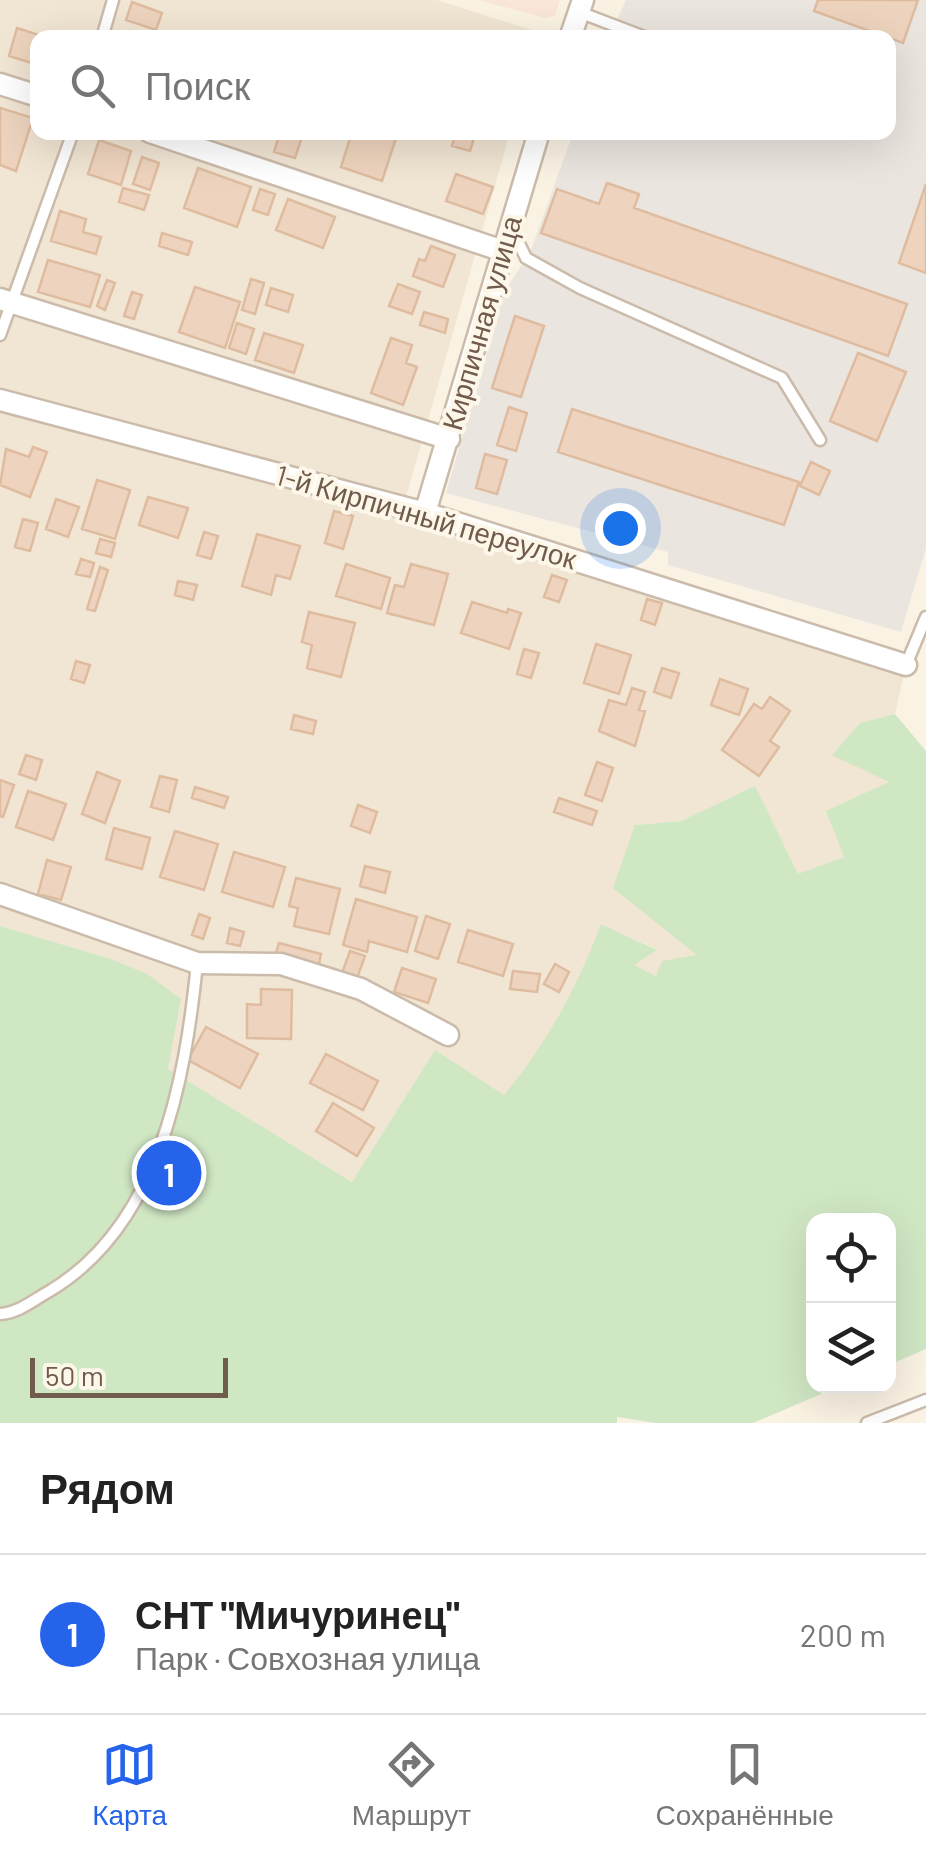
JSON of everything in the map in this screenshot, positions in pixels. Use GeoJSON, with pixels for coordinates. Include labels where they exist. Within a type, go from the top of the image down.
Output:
{"type":"FeatureCollection","features":[{"type":"Feature","properties":{"kind":"street"},"geometry":{"type":"LineString","coordinates":[[573,30],[581,6]]}},
{"type":"Feature","properties":{"kind":"street"},"geometry":{"type":"LineString","coordinates":[[0,84],[30,93]]}},
{"type":"Feature","properties":{"kind":"street"},"geometry":{"type":"LineString","coordinates":[[174,140],[500,250]]}},
{"type":"Feature","properties":{"kind":"street","name":"Кирпичная улица"},"geometry":{"type":"LineString","coordinates":[[425,513],[500,250],[536,140]]}},
{"type":"Feature","properties":{"kind":"street"},"geometry":{"type":"LineString","coordinates":[[6,301],[449,439]]}},
{"type":"Feature","properties":{"kind":"street","name":"1-й Кирпичный переулок"},"geometry":{"type":"LineString","coordinates":[[0,400],[425,513],[906,664]]}},
{"type":"Feature","properties":{"kind":"street"},"geometry":{"type":"LineString","coordinates":[[0,894],[196,964],[281,964],[361,989],[448,1035]]}},
{"type":"Feature","properties":{"kind":"lane"},"geometry":{"type":"LineString","coordinates":[[104,30],[113,0]]}},
{"type":"Feature","properties":{"kind":"lane"},"geometry":{"type":"LineString","coordinates":[[581,6],[631,30]]}},
{"type":"Feature","properties":{"kind":"lane"},"geometry":{"type":"LineString","coordinates":[[0,335],[6,301],[70,140]]}},
{"type":"Feature","properties":{"kind":"lane"},"geometry":{"type":"LineString","coordinates":[[509,224],[526,258],[580,288],[782,378],[820,440]]}},
{"type":"Feature","properties":{"kind":"lane"},"geometry":{"type":"LineString","coordinates":[[906,664],[926,616]]}},
{"type":"Feature","properties":{"kind":"lane"},"geometry":{"type":"LineString","coordinates":[[0,1314],[13,1313],[102,1254],[128,1216],[161,1148],[193,1005],[196,964]]}},
{"type":"Feature","properties":{"kind":"lane"},"geometry":{"type":"LineString","coordinates":[[867,1423],[926,1400]]}},
{"type":"Feature","properties":{"kind":"shaded area"},"geometry":{"type":"Polygon","coordinates":[[[0,0],[437,0],[532,30],[30,30],[30,140],[508,140],[400,518],[906,665],[895,714],[860,723],[833,754],[890,782],[845,857],[798,875],[755,786],[681,821],[635,825],[699,955],[656,976],[633,965],[656,949],[601,924],[584,970],[536,1056],[504,1095],[435,1051],[352,1182],[167,1069],[181,1000],[108,958],[0,926],[0,0]]]}},
{"type":"Feature","properties":{"kind":"shaded area"},"geometry":{"type":"Polygon","coordinates":[[[478,0],[560,0],[555,16],[545,18],[478,0]]]}},
{"type":"Feature","properties":{"kind":"shaded area"},"geometry":{"type":"Polygon","coordinates":[[[626,0],[926,0],[926,548],[901,632],[668,565],[668,552],[446,493],[505,291],[531,250],[570,140],[896,140],[896,30],[612,30],[626,0]]]}},
{"type":"Feature","properties":{"kind":"green space"},"geometry":{"type":"Polygon","coordinates":[[[895,714],[926,751],[926,1349],[896,1362],[896,1213],[806,1213],[806,1393],[824,1393],[753,1423],[656,1423],[617,1417],[617,1423],[0,1423],[0,926],[108,958],[147,974],[181,999],[168,1069],[352,1182],[435,1050],[504,1095],[560,1013],[601,924],[657,950],[634,965],[656,976],[662,961],[697,955],[613,888],[635,825],[681,821],[755,786],[798,874],[844,857],[826,811],[889,782],[832,755],[860,723],[895,714]]]}},
{"type":"Feature","properties":{"kind":"building"},"geometry":{"type":"Polygon","coordinates":[[[818,0],[918,0],[903,43],[896,40],[896,30],[867,30],[814,11],[818,0]]]}},
{"type":"Feature","properties":{"kind":"building"},"geometry":{"type":"Polygon","coordinates":[[[132,2],[162,13],[156,30],[126,20],[132,2]]]}},
{"type":"Feature","properties":{"kind":"building"},"geometry":{"type":"Polygon","coordinates":[[[17,28],[30,32],[30,63],[9,56],[17,28]]]}},
{"type":"Feature","properties":{"kind":"building"},"geometry":{"type":"Polygon","coordinates":[[[0,108],[30,117],[30,127],[16,171],[0,165],[0,108]]]}},
{"type":"Feature","properties":{"kind":"building"},"geometry":{"type":"Polygon","coordinates":[[[99,140],[131,151],[121,185],[88,174],[99,140]]]}},
{"type":"Feature","properties":{"kind":"building"},"geometry":{"type":"Polygon","coordinates":[[[278,140],[301,140],[295,158],[274,152],[278,140]]]}},
{"type":"Feature","properties":{"kind":"building"},"geometry":{"type":"Polygon","coordinates":[[[349,140],[395,140],[382,181],[341,167],[349,140]]]}},
{"type":"Feature","properties":{"kind":"building"},"geometry":{"type":"Polygon","coordinates":[[[454,140],[473,140],[470,151],[452,146],[454,140]]]}},
{"type":"Feature","properties":{"kind":"building"},"geometry":{"type":"Polygon","coordinates":[[[142,157],[159,163],[150,190],[133,184],[142,157]]]}},
{"type":"Feature","properties":{"kind":"building"},"geometry":{"type":"Polygon","coordinates":[[[198,168],[251,187],[237,227],[184,208],[198,168]]]}},
{"type":"Feature","properties":{"kind":"building"},"geometry":{"type":"Polygon","coordinates":[[[456,174],[493,187],[483,214],[446,201],[456,174]]]}},
{"type":"Feature","properties":{"kind":"building"},"geometry":{"type":"Polygon","coordinates":[[[607,183],[639,194],[634,208],[907,304],[888,356],[541,233],[557,189],[599,204],[607,183]]]}},
{"type":"Feature","properties":{"kind":"building"},"geometry":{"type":"Polygon","coordinates":[[[926,184],[926,273],[899,263],[926,184]]]}},
{"type":"Feature","properties":{"kind":"building"},"geometry":{"type":"Polygon","coordinates":[[[123,188],[149,195],[144,210],[119,202],[123,188]]]}},
{"type":"Feature","properties":{"kind":"building"},"geometry":{"type":"Polygon","coordinates":[[[260,189],[275,194],[268,215],[253,210],[260,189]]]}},
{"type":"Feature","properties":{"kind":"building"},"geometry":{"type":"Polygon","coordinates":[[[288,199],[335,217],[323,248],[276,230],[288,199]]]}},
{"type":"Feature","properties":{"kind":"building"},"geometry":{"type":"Polygon","coordinates":[[[60,211],[86,219],[83,232],[101,237],[96,254],[51,241],[60,211]]]}},
{"type":"Feature","properties":{"kind":"building"},"geometry":{"type":"Polygon","coordinates":[[[162,233],[192,242],[188,255],[159,246],[162,233]]]}},
{"type":"Feature","properties":{"kind":"building"},"geometry":{"type":"Polygon","coordinates":[[[431,246],[455,255],[443,287],[413,276],[419,259],[425,261],[431,246]]]}},
{"type":"Feature","properties":{"kind":"building"},"geometry":{"type":"Polygon","coordinates":[[[48,260],[100,275],[90,307],[38,292],[48,260]]]}},
{"type":"Feature","properties":{"kind":"building"},"geometry":{"type":"Polygon","coordinates":[[[251,279],[264,283],[255,314],[242,310],[251,279]]]}},
{"type":"Feature","properties":{"kind":"building"},"geometry":{"type":"Polygon","coordinates":[[[107,280],[115,283],[105,310],[97,306],[107,280]]]}},
{"type":"Feature","properties":{"kind":"building"},"geometry":{"type":"Polygon","coordinates":[[[398,284],[420,292],[412,314],[389,306],[398,284]]]}},
{"type":"Feature","properties":{"kind":"building"},"geometry":{"type":"Polygon","coordinates":[[[195,287],[240,302],[225,348],[179,332],[195,287]]]}},
{"type":"Feature","properties":{"kind":"building"},"geometry":{"type":"Polygon","coordinates":[[[271,288],[293,295],[288,312],[266,305],[271,288]]]}},
{"type":"Feature","properties":{"kind":"building"},"geometry":{"type":"Polygon","coordinates":[[[132,292],[142,295],[134,319],[124,316],[132,292]]]}},
{"type":"Feature","properties":{"kind":"building"},"geometry":{"type":"Polygon","coordinates":[[[424,312],[448,319],[445,333],[420,325],[424,312]]]}},
{"type":"Feature","properties":{"kind":"building"},"geometry":{"type":"Polygon","coordinates":[[[515,316],[544,326],[521,397],[492,388],[515,316]]]}},
{"type":"Feature","properties":{"kind":"building"},"geometry":{"type":"Polygon","coordinates":[[[237,323],[254,329],[246,354],[229,348],[237,323]]]}},
{"type":"Feature","properties":{"kind":"building"},"geometry":{"type":"Polygon","coordinates":[[[264,333],[303,345],[294,373],[255,360],[264,333]]]}},
{"type":"Feature","properties":{"kind":"building"},"geometry":{"type":"Polygon","coordinates":[[[391,338],[412,345],[406,363],[417,367],[403,405],[371,393],[391,338]]]}},
{"type":"Feature","properties":{"kind":"building"},"geometry":{"type":"Polygon","coordinates":[[[858,353],[906,372],[877,441],[830,421],[858,353]]]}},
{"type":"Feature","properties":{"kind":"building"},"geometry":{"type":"Polygon","coordinates":[[[509,407],[527,413],[516,451],[497,445],[509,407]]]}},
{"type":"Feature","properties":{"kind":"building"},"geometry":{"type":"Polygon","coordinates":[[[572,409],[799,482],[784,525],[558,452],[572,409]]]}},
{"type":"Feature","properties":{"kind":"building"},"geometry":{"type":"Polygon","coordinates":[[[33,447],[47,452],[30,497],[0,485],[6,449],[29,457],[33,447]]]}},
{"type":"Feature","properties":{"kind":"building"},"geometry":{"type":"Polygon","coordinates":[[[485,454],[507,460],[497,494],[476,488],[485,454]]]}},
{"type":"Feature","properties":{"kind":"building"},"geometry":{"type":"Polygon","coordinates":[[[811,462],[830,471],[819,495],[800,486],[811,462]]]}},
{"type":"Feature","properties":{"kind":"building"},"geometry":{"type":"Polygon","coordinates":[[[97,480],[130,490],[115,539],[82,529],[97,480]]]}},
{"type":"Feature","properties":{"kind":"building"},"geometry":{"type":"Polygon","coordinates":[[[148,497],[188,508],[178,538],[139,525],[148,497]]]}},
{"type":"Feature","properties":{"kind":"building"},"geometry":{"type":"Polygon","coordinates":[[[56,499],[79,507],[68,537],[46,529],[56,499]]]}},
{"type":"Feature","properties":{"kind":"building"},"geometry":{"type":"Polygon","coordinates":[[[334,511],[353,516],[343,549],[325,543],[334,511]]]}},
{"type":"Feature","properties":{"kind":"building"},"geometry":{"type":"Polygon","coordinates":[[[23,519],[38,523],[30,551],[15,547],[23,519]]]}},
{"type":"Feature","properties":{"kind":"building"},"geometry":{"type":"Polygon","coordinates":[[[204,532],[218,536],[211,559],[197,555],[204,532]]]}},
{"type":"Feature","properties":{"kind":"building"},"geometry":{"type":"Polygon","coordinates":[[[257,534],[300,546],[290,579],[276,575],[271,595],[242,586],[257,534]]]}},
{"type":"Feature","properties":{"kind":"building"},"geometry":{"type":"Polygon","coordinates":[[[100,539],[115,543],[111,557],[96,553],[100,539]]]}},
{"type":"Feature","properties":{"kind":"building"},"geometry":{"type":"Polygon","coordinates":[[[81,559],[94,563],[90,577],[76,574],[81,559]]]}},
{"type":"Feature","properties":{"kind":"building"},"geometry":{"type":"Polygon","coordinates":[[[346,564],[390,578],[381,609],[336,596],[346,564]]]}},
{"type":"Feature","properties":{"kind":"building"},"geometry":{"type":"Polygon","coordinates":[[[411,564],[448,574],[434,625],[387,613],[395,585],[404,587],[411,564]]]}},
{"type":"Feature","properties":{"kind":"building"},"geometry":{"type":"Polygon","coordinates":[[[100,567],[108,570],[95,611],[87,609],[100,567]]]}},
{"type":"Feature","properties":{"kind":"building"},"geometry":{"type":"Polygon","coordinates":[[[552,575],[567,580],[559,602],[544,597],[552,575]]]}},
{"type":"Feature","properties":{"kind":"building"},"geometry":{"type":"Polygon","coordinates":[[[178,581],[197,585],[193,600],[175,595],[178,581]]]}},
{"type":"Feature","properties":{"kind":"building"},"geometry":{"type":"Polygon","coordinates":[[[647,599],[662,603],[655,625],[641,620],[647,599]]]}},
{"type":"Feature","properties":{"kind":"building"},"geometry":{"type":"Polygon","coordinates":[[[472,602],[507,613],[508,609],[521,613],[509,649],[461,633],[472,602]]]}},
{"type":"Feature","properties":{"kind":"building"},"geometry":{"type":"Polygon","coordinates":[[[309,612],[355,623],[341,677],[307,668],[312,645],[302,642],[309,612]]]}},
{"type":"Feature","properties":{"kind":"building"},"geometry":{"type":"Polygon","coordinates":[[[596,644],[631,655],[619,694],[584,683],[596,644]]]}},
{"type":"Feature","properties":{"kind":"building"},"geometry":{"type":"Polygon","coordinates":[[[524,649],[539,653],[531,678],[517,674],[524,649]]]}},
{"type":"Feature","properties":{"kind":"building"},"geometry":{"type":"Polygon","coordinates":[[[76,661],[90,665],[84,683],[71,679],[76,661]]]}},
{"type":"Feature","properties":{"kind":"building"},"geometry":{"type":"Polygon","coordinates":[[[662,668],[679,673],[671,698],[654,692],[662,668]]]}},
{"type":"Feature","properties":{"kind":"building"},"geometry":{"type":"Polygon","coordinates":[[[720,679],[748,689],[739,715],[711,705],[720,679]]]}},
{"type":"Feature","properties":{"kind":"building"},"geometry":{"type":"Polygon","coordinates":[[[632,688],[645,692],[639,710],[645,711],[635,746],[599,731],[609,700],[626,705],[632,688]]]}},
{"type":"Feature","properties":{"kind":"building"},"geometry":{"type":"Polygon","coordinates":[[[770,697],[790,711],[770,741],[779,747],[759,776],[722,750],[754,704],[762,709],[770,697]]]}},
{"type":"Feature","properties":{"kind":"building"},"geometry":{"type":"Polygon","coordinates":[[[294,715],[316,721],[313,734],[291,729],[294,715]]]}},
{"type":"Feature","properties":{"kind":"building"},"geometry":{"type":"Polygon","coordinates":[[[26,755],[42,760],[36,780],[19,774],[26,755]]]}},
{"type":"Feature","properties":{"kind":"building"},"geometry":{"type":"Polygon","coordinates":[[[597,762],[613,768],[602,801],[585,795],[597,762]]]}},
{"type":"Feature","properties":{"kind":"building"},"geometry":{"type":"Polygon","coordinates":[[[97,772],[120,781],[105,823],[82,814],[97,772]]]}},
{"type":"Feature","properties":{"kind":"building"},"geometry":{"type":"Polygon","coordinates":[[[160,776],[177,780],[169,812],[151,807],[160,776]]]}},
{"type":"Feature","properties":{"kind":"building"},"geometry":{"type":"Polygon","coordinates":[[[0,780],[14,785],[3,817],[0,816],[0,780]]]}},
{"type":"Feature","properties":{"kind":"building"},"geometry":{"type":"Polygon","coordinates":[[[195,787],[228,797],[224,808],[192,798],[195,787]]]}},
{"type":"Feature","properties":{"kind":"building"},"geometry":{"type":"Polygon","coordinates":[[[28,791],[66,804],[53,840],[16,827],[28,791]]]}},
{"type":"Feature","properties":{"kind":"building"},"geometry":{"type":"Polygon","coordinates":[[[559,798],[597,811],[592,825],[554,812],[559,798]]]}},
{"type":"Feature","properties":{"kind":"building"},"geometry":{"type":"Polygon","coordinates":[[[358,805],[377,812],[370,833],[351,826],[358,805]]]}},
{"type":"Feature","properties":{"kind":"building"},"geometry":{"type":"Polygon","coordinates":[[[114,828],[150,838],[142,869],[106,859],[114,828]]]}},
{"type":"Feature","properties":{"kind":"building"},"geometry":{"type":"Polygon","coordinates":[[[175,831],[218,844],[204,890],[160,877],[175,831]]]}},
{"type":"Feature","properties":{"kind":"building"},"geometry":{"type":"Polygon","coordinates":[[[234,852],[285,867],[273,907],[222,892],[234,852]]]}},
{"type":"Feature","properties":{"kind":"building"},"geometry":{"type":"Polygon","coordinates":[[[47,860],[71,867],[61,900],[38,894],[47,860]]]}},
{"type":"Feature","properties":{"kind":"building"},"geometry":{"type":"Polygon","coordinates":[[[365,866],[390,872],[385,893],[360,886],[365,866]]]}},
{"type":"Feature","properties":{"kind":"building"},"geometry":{"type":"Polygon","coordinates":[[[296,878],[340,889],[329,934],[294,926],[298,908],[289,906],[296,878]]]}},
{"type":"Feature","properties":{"kind":"building"},"geometry":{"type":"Polygon","coordinates":[[[356,899],[417,917],[407,952],[369,941],[367,952],[343,945],[356,899]]]}},
{"type":"Feature","properties":{"kind":"building"},"geometry":{"type":"Polygon","coordinates":[[[199,914],[210,918],[203,939],[192,935],[199,914]]]}},
{"type":"Feature","properties":{"kind":"building"},"geometry":{"type":"Polygon","coordinates":[[[426,916],[450,924],[438,959],[415,951],[426,916]]]}},
{"type":"Feature","properties":{"kind":"building"},"geometry":{"type":"Polygon","coordinates":[[[230,928],[244,932],[240,946],[227,943],[230,928]]]}},
{"type":"Feature","properties":{"kind":"building"},"geometry":{"type":"Polygon","coordinates":[[[468,930],[513,944],[503,976],[458,962],[468,930]]]}},
{"type":"Feature","properties":{"kind":"building"},"geometry":{"type":"Polygon","coordinates":[[[279,943],[321,954],[319,964],[276,953],[279,943]]]}},
{"type":"Feature","properties":{"kind":"building"},"geometry":{"type":"Polygon","coordinates":[[[350,951],[365,956],[357,978],[342,973],[350,951]]]}},
{"type":"Feature","properties":{"kind":"building"},"geometry":{"type":"Polygon","coordinates":[[[555,964],[569,972],[559,992],[544,984],[555,964]]]}},
{"type":"Feature","properties":{"kind":"building"},"geometry":{"type":"Polygon","coordinates":[[[402,968],[436,979],[428,1003],[394,992],[402,968]]]}},
{"type":"Feature","properties":{"kind":"building"},"geometry":{"type":"Polygon","coordinates":[[[513,971],[540,974],[537,992],[510,989],[513,971]]]}},
{"type":"Feature","properties":{"kind":"building"},"geometry":{"type":"Polygon","coordinates":[[[261,989],[292,990],[291,1039],[247,1038],[247,1004],[261,1005],[261,989]]]}},
{"type":"Feature","properties":{"kind":"building"},"geometry":{"type":"Polygon","coordinates":[[[206,1027],[258,1054],[240,1088],[188,1060],[206,1027]]]}},
{"type":"Feature","properties":{"kind":"building"},"geometry":{"type":"Polygon","coordinates":[[[326,1054],[378,1081],[363,1110],[310,1083],[326,1054]]]}},
{"type":"Feature","properties":{"kind":"building"},"geometry":{"type":"Polygon","coordinates":[[[333,1103],[374,1128],[357,1156],[316,1131],[333,1103]]]}},
{"type":"Feature","properties":{"kind":"place","name":"СНТ \"Мичуринец\""},"geometry":{"type":"Point","coordinates":[169,1173]}}]}
